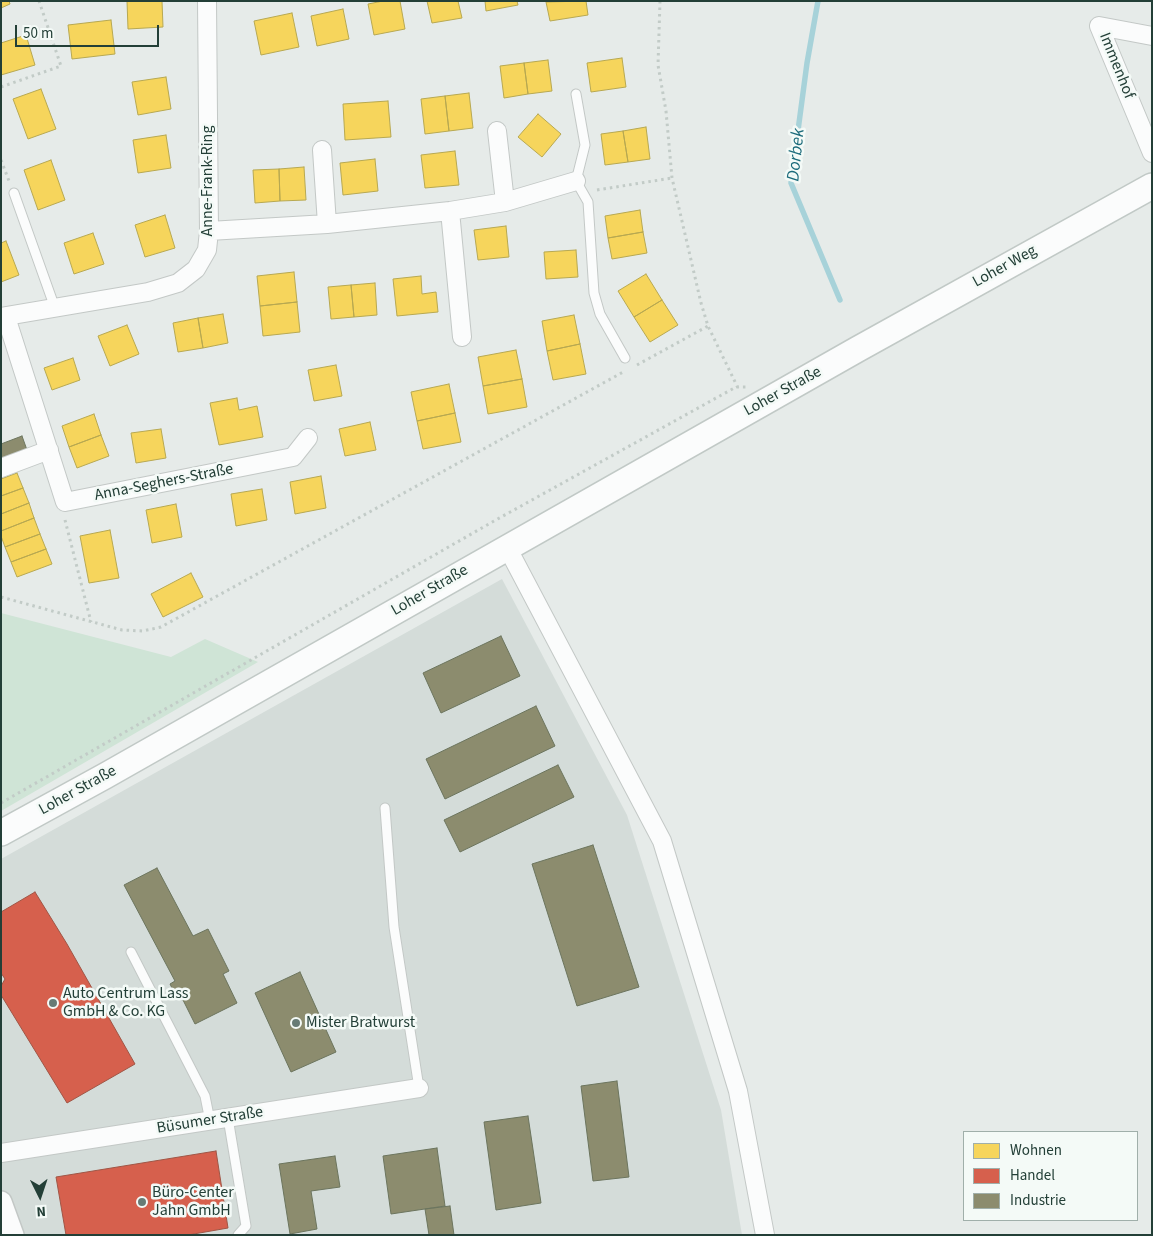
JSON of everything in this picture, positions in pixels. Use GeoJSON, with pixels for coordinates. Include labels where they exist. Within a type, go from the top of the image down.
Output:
{"type":"FeatureCollection","features":[{"type":"Feature","properties":{"kind":"main road","name":"Loher Weg"},"geometry":{"type":"LineString","coordinates":[[858,349],[1152,186]]}},
{"type":"Feature","properties":{"kind":"main road","name":"Loher Straße"},"geometry":{"type":"LineString","coordinates":[[1,833],[105,776],[858,349]]}},
{"type":"Feature","properties":{"kind":"street","name":"Anne-Frank-Ring"},"geometry":{"type":"LineString","coordinates":[[4,317],[148,292],[178,283],[196,269],[207,250],[209,232],[208,1]]}},
{"type":"Feature","properties":{"kind":"street","name":"Immenhof"},"geometry":{"type":"LineString","coordinates":[[1152,36],[1099,26],[1152,154]]}},
{"type":"Feature","properties":{"kind":"street"},"geometry":{"type":"LineString","coordinates":[[497,132],[505,202]]}},
{"type":"Feature","properties":{"kind":"street"},"geometry":{"type":"LineString","coordinates":[[322,150],[327,224]]}},
{"type":"Feature","properties":{"kind":"street"},"geometry":{"type":"LineString","coordinates":[[209,232],[327,224],[450,211],[505,202],[576,181]]}},
{"type":"Feature","properties":{"kind":"street"},"geometry":{"type":"LineString","coordinates":[[450,211],[462,337]]}},
{"type":"Feature","properties":{"kind":"street"},"geometry":{"type":"LineString","coordinates":[[4,317],[65,502]]}},
{"type":"Feature","properties":{"kind":"street","name":"Anna-Seghers-Straße"},"geometry":{"type":"LineString","coordinates":[[65,502],[294,458],[308,438]]}},
{"type":"Feature","properties":{"kind":"street"},"geometry":{"type":"LineString","coordinates":[[1,468],[49,450]]}},
{"type":"Feature","properties":{"kind":"street"},"geometry":{"type":"LineString","coordinates":[[507,547],[662,841],[738,1091],[765,1235]]}},
{"type":"Feature","properties":{"kind":"street","name":"Büsumer Straße"},"geometry":{"type":"LineString","coordinates":[[1,1153],[419,1088]]}},
{"type":"Feature","properties":{"kind":"lane"},"geometry":{"type":"LineString","coordinates":[[576,94],[585,145],[576,181],[588,202],[594,293],[600,314],[625,358]]}},
{"type":"Feature","properties":{"kind":"lane"},"geometry":{"type":"LineString","coordinates":[[14,194],[55,308]]}},
{"type":"Feature","properties":{"kind":"lane"},"geometry":{"type":"LineString","coordinates":[[386,808],[394,927],[419,1088]]}},
{"type":"Feature","properties":{"kind":"lane"},"geometry":{"type":"LineString","coordinates":[[131,952],[205,1096],[210,1121]]}},
{"type":"Feature","properties":{"kind":"lane"},"geometry":{"type":"LineString","coordinates":[[228,1118],[246,1226],[238,1235]]}},
{"type":"Feature","properties":{"kind":"path"},"geometry":{"type":"LineString","coordinates":[[1,86],[61,66],[39,1]]}},
{"type":"Feature","properties":{"kind":"path"},"geometry":{"type":"LineString","coordinates":[[660,1],[658,65],[666,111],[672,178],[692,265],[708,326],[736,387],[754,408]]}},
{"type":"Feature","properties":{"kind":"path"},"geometry":{"type":"LineString","coordinates":[[1,160],[14,194]]}},
{"type":"Feature","properties":{"kind":"path"},"geometry":{"type":"LineString","coordinates":[[576,181],[596,190],[672,178]]}},
{"type":"Feature","properties":{"kind":"path"},"geometry":{"type":"LineString","coordinates":[[1,597],[122,630],[143,631],[161,627],[708,326]]}},
{"type":"Feature","properties":{"kind":"path"},"geometry":{"type":"LineString","coordinates":[[1,804],[494,521],[736,387]]}},
{"type":"Feature","properties":{"kind":"path"},"geometry":{"type":"LineString","coordinates":[[65,502],[64,517],[91,622]]}},
{"type":"Feature","properties":{"kind":"shaded area"},"geometry":{"type":"Polygon","coordinates":[[[502,579],[627,815],[721,1110],[742,1235],[1,1235],[1,859],[502,579]]]}},
{"type":"Feature","properties":{"kind":"green space"},"geometry":{"type":"Polygon","coordinates":[[[1,613],[171,657],[205,639],[258,662],[1,811],[1,613]]]}},
{"type":"Feature","properties":{"kind":"building: Wohnen"},"geometry":{"type":"Polygon","coordinates":[[[1,1],[9,1],[10,4],[1,8],[1,1]]]}},
{"type":"Feature","properties":{"kind":"building: Wohnen"},"geometry":{"type":"Polygon","coordinates":[[[127,1],[162,1],[163,27],[128,29],[127,1]]]}},
{"type":"Feature","properties":{"kind":"building: Wohnen"},"geometry":{"type":"Polygon","coordinates":[[[383,1],[400,1],[405,29],[374,35],[368,4],[383,1]]]}},
{"type":"Feature","properties":{"kind":"building: Wohnen"},"geometry":{"type":"Polygon","coordinates":[[[427,1],[458,1],[462,18],[432,23],[427,1]]]}},
{"type":"Feature","properties":{"kind":"building: Wohnen"},"geometry":{"type":"Polygon","coordinates":[[[485,1],[517,1],[518,5],[486,11],[485,1]]]}},
{"type":"Feature","properties":{"kind":"building: Wohnen"},"geometry":{"type":"Polygon","coordinates":[[[586,1],[588,15],[550,21],[546,2],[586,1]]]}},
{"type":"Feature","properties":{"kind":"building: Wohnen"},"geometry":{"type":"Polygon","coordinates":[[[343,9],[349,39],[317,46],[311,16],[343,9]]]}},
{"type":"Feature","properties":{"kind":"building: Wohnen"},"geometry":{"type":"Polygon","coordinates":[[[292,13],[299,47],[261,55],[254,21],[292,13]]]}},
{"type":"Feature","properties":{"kind":"building: Wohnen"},"geometry":{"type":"Polygon","coordinates":[[[111,20],[115,54],[72,59],[68,25],[111,20]]]}},
{"type":"Feature","properties":{"kind":"building: Wohnen"},"geometry":{"type":"Polygon","coordinates":[[[26,35],[35,65],[1,75],[1,43],[26,35]]]}},
{"type":"Feature","properties":{"kind":"building: Wohnen"},"geometry":{"type":"Polygon","coordinates":[[[622,58],[626,87],[591,92],[587,63],[622,58]]]}},
{"type":"Feature","properties":{"kind":"building: Wohnen"},"geometry":{"type":"Polygon","coordinates":[[[548,60],[552,91],[528,94],[524,63],[548,60]]]}},
{"type":"Feature","properties":{"kind":"building: Wohnen"},"geometry":{"type":"Polygon","coordinates":[[[524,63],[528,94],[504,98],[500,66],[524,63]]]}},
{"type":"Feature","properties":{"kind":"building: Wohnen"},"geometry":{"type":"Polygon","coordinates":[[[166,77],[171,109],[138,115],[132,82],[166,77]]]}},
{"type":"Feature","properties":{"kind":"building: Wohnen"},"geometry":{"type":"Polygon","coordinates":[[[41,89],[56,129],[28,139],[13,99],[41,89]]]}},
{"type":"Feature","properties":{"kind":"building: Wohnen"},"geometry":{"type":"Polygon","coordinates":[[[469,93],[473,128],[449,131],[445,96],[469,93]]]}},
{"type":"Feature","properties":{"kind":"building: Wohnen"},"geometry":{"type":"Polygon","coordinates":[[[445,96],[449,131],[425,134],[421,99],[445,96]]]}},
{"type":"Feature","properties":{"kind":"building: Wohnen"},"geometry":{"type":"Polygon","coordinates":[[[388,101],[391,137],[345,140],[343,104],[388,101]]]}},
{"type":"Feature","properties":{"kind":"building: Wohnen"},"geometry":{"type":"Polygon","coordinates":[[[538,114],[561,134],[542,157],[518,137],[538,114]]]}},
{"type":"Feature","properties":{"kind":"building: Wohnen"},"geometry":{"type":"Polygon","coordinates":[[[646,127],[650,159],[628,162],[623,131],[646,127]]]}},
{"type":"Feature","properties":{"kind":"building: Wohnen"},"geometry":{"type":"Polygon","coordinates":[[[623,131],[628,162],[605,165],[601,134],[623,131]]]}},
{"type":"Feature","properties":{"kind":"building: Wohnen"},"geometry":{"type":"Polygon","coordinates":[[[166,135],[171,168],[138,173],[133,140],[166,135]]]}},
{"type":"Feature","properties":{"kind":"building: Wohnen"},"geometry":{"type":"Polygon","coordinates":[[[455,151],[459,185],[425,188],[421,155],[455,151]]]}},
{"type":"Feature","properties":{"kind":"building: Wohnen"},"geometry":{"type":"Polygon","coordinates":[[[375,159],[378,191],[343,195],[340,163],[375,159]]]}},
{"type":"Feature","properties":{"kind":"building: Wohnen"},"geometry":{"type":"Polygon","coordinates":[[[51,160],[65,200],[38,210],[24,170],[51,160]]]}},
{"type":"Feature","properties":{"kind":"building: Wohnen"},"geometry":{"type":"Polygon","coordinates":[[[304,167],[306,200],[280,201],[279,169],[304,167]]]}},
{"type":"Feature","properties":{"kind":"building: Wohnen"},"geometry":{"type":"Polygon","coordinates":[[[279,169],[280,201],[255,203],[253,170],[279,169]]]}},
{"type":"Feature","properties":{"kind":"building: Wohnen"},"geometry":{"type":"Polygon","coordinates":[[[640,210],[643,232],[608,238],[605,216],[640,210]]]}},
{"type":"Feature","properties":{"kind":"building: Wohnen"},"geometry":{"type":"Polygon","coordinates":[[[165,215],[175,248],[145,257],[135,225],[165,215]]]}},
{"type":"Feature","properties":{"kind":"building: Wohnen"},"geometry":{"type":"Polygon","coordinates":[[[506,226],[509,257],[478,260],[474,230],[506,226]]]}},
{"type":"Feature","properties":{"kind":"building: Wohnen"},"geometry":{"type":"Polygon","coordinates":[[[643,232],[647,253],[612,259],[608,238],[643,232]]]}},
{"type":"Feature","properties":{"kind":"building: Wohnen"},"geometry":{"type":"Polygon","coordinates":[[[93,233],[104,264],[74,274],[64,243],[93,233]]]}},
{"type":"Feature","properties":{"kind":"building: Wohnen"},"geometry":{"type":"Polygon","coordinates":[[[6,241],[19,275],[1,282],[1,243],[6,241]]]}},
{"type":"Feature","properties":{"kind":"building: Wohnen"},"geometry":{"type":"Polygon","coordinates":[[[576,250],[578,277],[546,279],[544,252],[576,250]]]}},
{"type":"Feature","properties":{"kind":"building: Wohnen"},"geometry":{"type":"Polygon","coordinates":[[[294,272],[297,302],[260,306],[257,276],[294,272]]]}},
{"type":"Feature","properties":{"kind":"building: Wohnen"},"geometry":{"type":"Polygon","coordinates":[[[646,274],[662,300],[634,317],[618,291],[646,274]]]}},
{"type":"Feature","properties":{"kind":"building: Wohnen"},"geometry":{"type":"Polygon","coordinates":[[[421,276],[422,294],[436,292],[438,312],[397,316],[393,279],[421,276]]]}},
{"type":"Feature","properties":{"kind":"building: Wohnen"},"geometry":{"type":"Polygon","coordinates":[[[375,283],[377,315],[354,317],[351,285],[375,283]]]}},
{"type":"Feature","properties":{"kind":"building: Wohnen"},"geometry":{"type":"Polygon","coordinates":[[[351,285],[354,317],[331,319],[328,287],[351,285]]]}},
{"type":"Feature","properties":{"kind":"building: Wohnen"},"geometry":{"type":"Polygon","coordinates":[[[662,300],[678,325],[650,342],[634,317],[662,300]]]}},
{"type":"Feature","properties":{"kind":"building: Wohnen"},"geometry":{"type":"Polygon","coordinates":[[[297,302],[300,332],[263,336],[260,306],[297,302]]]}},
{"type":"Feature","properties":{"kind":"building: Wohnen"},"geometry":{"type":"Polygon","coordinates":[[[223,314],[228,343],[203,348],[198,318],[223,314]]]}},
{"type":"Feature","properties":{"kind":"building: Wohnen"},"geometry":{"type":"Polygon","coordinates":[[[574,315],[580,344],[547,351],[542,321],[574,315]]]}},
{"type":"Feature","properties":{"kind":"building: Wohnen"},"geometry":{"type":"Polygon","coordinates":[[[198,318],[203,348],[178,352],[173,323],[198,318]]]}},
{"type":"Feature","properties":{"kind":"building: Wohnen"},"geometry":{"type":"Polygon","coordinates":[[[127,325],[139,354],[110,366],[98,336],[127,325]]]}},
{"type":"Feature","properties":{"kind":"building: Wohnen"},"geometry":{"type":"Polygon","coordinates":[[[580,344],[586,374],[553,380],[547,351],[580,344]]]}},
{"type":"Feature","properties":{"kind":"building: Wohnen"},"geometry":{"type":"Polygon","coordinates":[[[516,350],[522,379],[483,386],[478,357],[516,350]]]}},
{"type":"Feature","properties":{"kind":"building: Wohnen"},"geometry":{"type":"Polygon","coordinates":[[[73,358],[80,380],[52,390],[44,368],[73,358]]]}},
{"type":"Feature","properties":{"kind":"building: Wohnen"},"geometry":{"type":"Polygon","coordinates":[[[336,365],[342,396],[314,401],[308,370],[336,365]]]}},
{"type":"Feature","properties":{"kind":"building: Wohnen"},"geometry":{"type":"Polygon","coordinates":[[[522,379],[527,407],[488,414],[483,386],[522,379]]]}},
{"type":"Feature","properties":{"kind":"building: Wohnen"},"geometry":{"type":"Polygon","coordinates":[[[449,384],[455,413],[417,421],[411,392],[449,384]]]}},
{"type":"Feature","properties":{"kind":"building: Wohnen"},"geometry":{"type":"Polygon","coordinates":[[[237,398],[239,410],[257,406],[263,437],[219,445],[210,403],[237,398]]]}},
{"type":"Feature","properties":{"kind":"building: Wohnen"},"geometry":{"type":"Polygon","coordinates":[[[455,413],[461,442],[423,449],[417,421],[455,413]]]}},
{"type":"Feature","properties":{"kind":"building: Wohnen"},"geometry":{"type":"Polygon","coordinates":[[[94,414],[101,435],[69,447],[62,426],[94,414]]]}},
{"type":"Feature","properties":{"kind":"building: Wohnen"},"geometry":{"type":"Polygon","coordinates":[[[370,422],[376,450],[345,456],[339,429],[370,422]]]}},
{"type":"Feature","properties":{"kind":"building: Wohnen"},"geometry":{"type":"Polygon","coordinates":[[[161,429],[166,458],[136,463],[131,433],[161,429]]]}},
{"type":"Feature","properties":{"kind":"building: Wohnen"},"geometry":{"type":"Polygon","coordinates":[[[101,435],[109,456],[77,468],[69,447],[101,435]]]}},
{"type":"Feature","properties":{"kind":"building: Wohnen"},"geometry":{"type":"Polygon","coordinates":[[[17,473],[23,488],[1,496],[1,479],[17,473]]]}},
{"type":"Feature","properties":{"kind":"building: Wohnen"},"geometry":{"type":"Polygon","coordinates":[[[321,476],[326,508],[295,514],[290,482],[321,476]]]}},
{"type":"Feature","properties":{"kind":"building: Wohnen"},"geometry":{"type":"Polygon","coordinates":[[[23,488],[29,503],[1,514],[1,496],[23,488]]]}},
{"type":"Feature","properties":{"kind":"building: Wohnen"},"geometry":{"type":"Polygon","coordinates":[[[262,489],[267,520],[236,526],[231,494],[262,489]]]}},
{"type":"Feature","properties":{"kind":"building: Wohnen"},"geometry":{"type":"Polygon","coordinates":[[[29,503],[34,518],[1,531],[1,514],[29,503]]]}},
{"type":"Feature","properties":{"kind":"building: Wohnen"},"geometry":{"type":"Polygon","coordinates":[[[176,504],[182,537],[152,543],[146,510],[176,504]]]}},
{"type":"Feature","properties":{"kind":"building: Wohnen"},"geometry":{"type":"Polygon","coordinates":[[[34,518],[40,534],[5,547],[1,531],[34,518]]]}},
{"type":"Feature","properties":{"kind":"building: Wohnen"},"geometry":{"type":"Polygon","coordinates":[[[110,530],[119,578],[89,583],[80,536],[110,530]]]}},
{"type":"Feature","properties":{"kind":"building: Wohnen"},"geometry":{"type":"Polygon","coordinates":[[[40,534],[46,549],[11,562],[5,547],[40,534]]]}},
{"type":"Feature","properties":{"kind":"building: Wohnen"},"geometry":{"type":"Polygon","coordinates":[[[46,549],[52,564],[17,577],[11,562],[46,549]]]}},
{"type":"Feature","properties":{"kind":"building: Wohnen"},"geometry":{"type":"Polygon","coordinates":[[[191,573],[203,597],[163,617],[151,594],[191,573]]]}},
{"type":"Feature","properties":{"kind":"building: Handel","name":"Auto Centrum Lass GmbH & Co. KG"},"geometry":{"type":"Polygon","coordinates":[[[35,892],[67,944],[135,1064],[67,1103],[1,995],[1,986],[5,979],[1,973],[1,912],[35,892]]]}},
{"type":"Feature","properties":{"kind":"building: Handel","name":"Büro-Center Jahn GmbH"},"geometry":{"type":"Polygon","coordinates":[[[216,1151],[228,1228],[188,1235],[66,1235],[56,1177],[216,1151]]]}},
{"type":"Feature","properties":{"kind":"building: Industrie"},"geometry":{"type":"Polygon","coordinates":[[[22,436],[27,450],[1,459],[1,444],[22,436]]]}},
{"type":"Feature","properties":{"kind":"building: Industrie"},"geometry":{"type":"Polygon","coordinates":[[[501,636],[520,676],[441,713],[423,673],[501,636]]]}},
{"type":"Feature","properties":{"kind":"building: Industrie"},"geometry":{"type":"Polygon","coordinates":[[[536,706],[555,746],[445,799],[426,759],[536,706]]]}},
{"type":"Feature","properties":{"kind":"building: Industrie"},"geometry":{"type":"Polygon","coordinates":[[[558,765],[574,797],[460,852],[444,820],[558,765]]]}},
{"type":"Feature","properties":{"kind":"building: Industrie"},"geometry":{"type":"Polygon","coordinates":[[[593,845],[639,987],[577,1006],[532,864],[593,845]]]}},
{"type":"Feature","properties":{"kind":"building: Industrie"},"geometry":{"type":"Polygon","coordinates":[[[157,868],[193,936],[208,929],[229,971],[223,974],[237,1003],[195,1024],[180,994],[176,996],[170,984],[175,981],[124,885],[157,868]]]}},
{"type":"Feature","properties":{"kind":"building: Industrie","name":"Mister Bratwurst"},"geometry":{"type":"Polygon","coordinates":[[[300,972],[336,1052],[291,1072],[255,993],[300,972]]]}},
{"type":"Feature","properties":{"kind":"building: Industrie"},"geometry":{"type":"Polygon","coordinates":[[[617,1081],[629,1177],[593,1181],[581,1086],[617,1081]]]}},
{"type":"Feature","properties":{"kind":"building: Industrie"},"geometry":{"type":"Polygon","coordinates":[[[528,1116],[541,1203],[496,1210],[484,1122],[528,1116]]]}},
{"type":"Feature","properties":{"kind":"building: Industrie"},"geometry":{"type":"Polygon","coordinates":[[[437,1148],[445,1206],[391,1214],[383,1156],[437,1148]]]}},
{"type":"Feature","properties":{"kind":"building: Industrie"},"geometry":{"type":"Polygon","coordinates":[[[335,1156],[340,1187],[311,1191],[317,1229],[290,1234],[279,1164],[335,1156]]]}},
{"type":"Feature","properties":{"kind":"building: Industrie"},"geometry":{"type":"Polygon","coordinates":[[[450,1206],[454,1235],[429,1235],[425,1209],[450,1206]]]}},
{"type":"Feature","properties":{"kind":"waterway","name":"Dorbek"},"geometry":{"type":"LineString","coordinates":[[818,1],[807,63],[791,183],[840,300]]}},
{"type":"Feature","properties":{"kind":"place","name":"Auto Centrum Lass GmbH & Co. KG"},"geometry":{"type":"Point","coordinates":[53,1003]}},
{"type":"Feature","properties":{"kind":"place","name":"Mister Bratwurst"},"geometry":{"type":"Point","coordinates":[296,1023]}},
{"type":"Feature","properties":{"kind":"place","name":"Büro-Center Jahn GmbH"},"geometry":{"type":"Point","coordinates":[142,1202]}}]}
